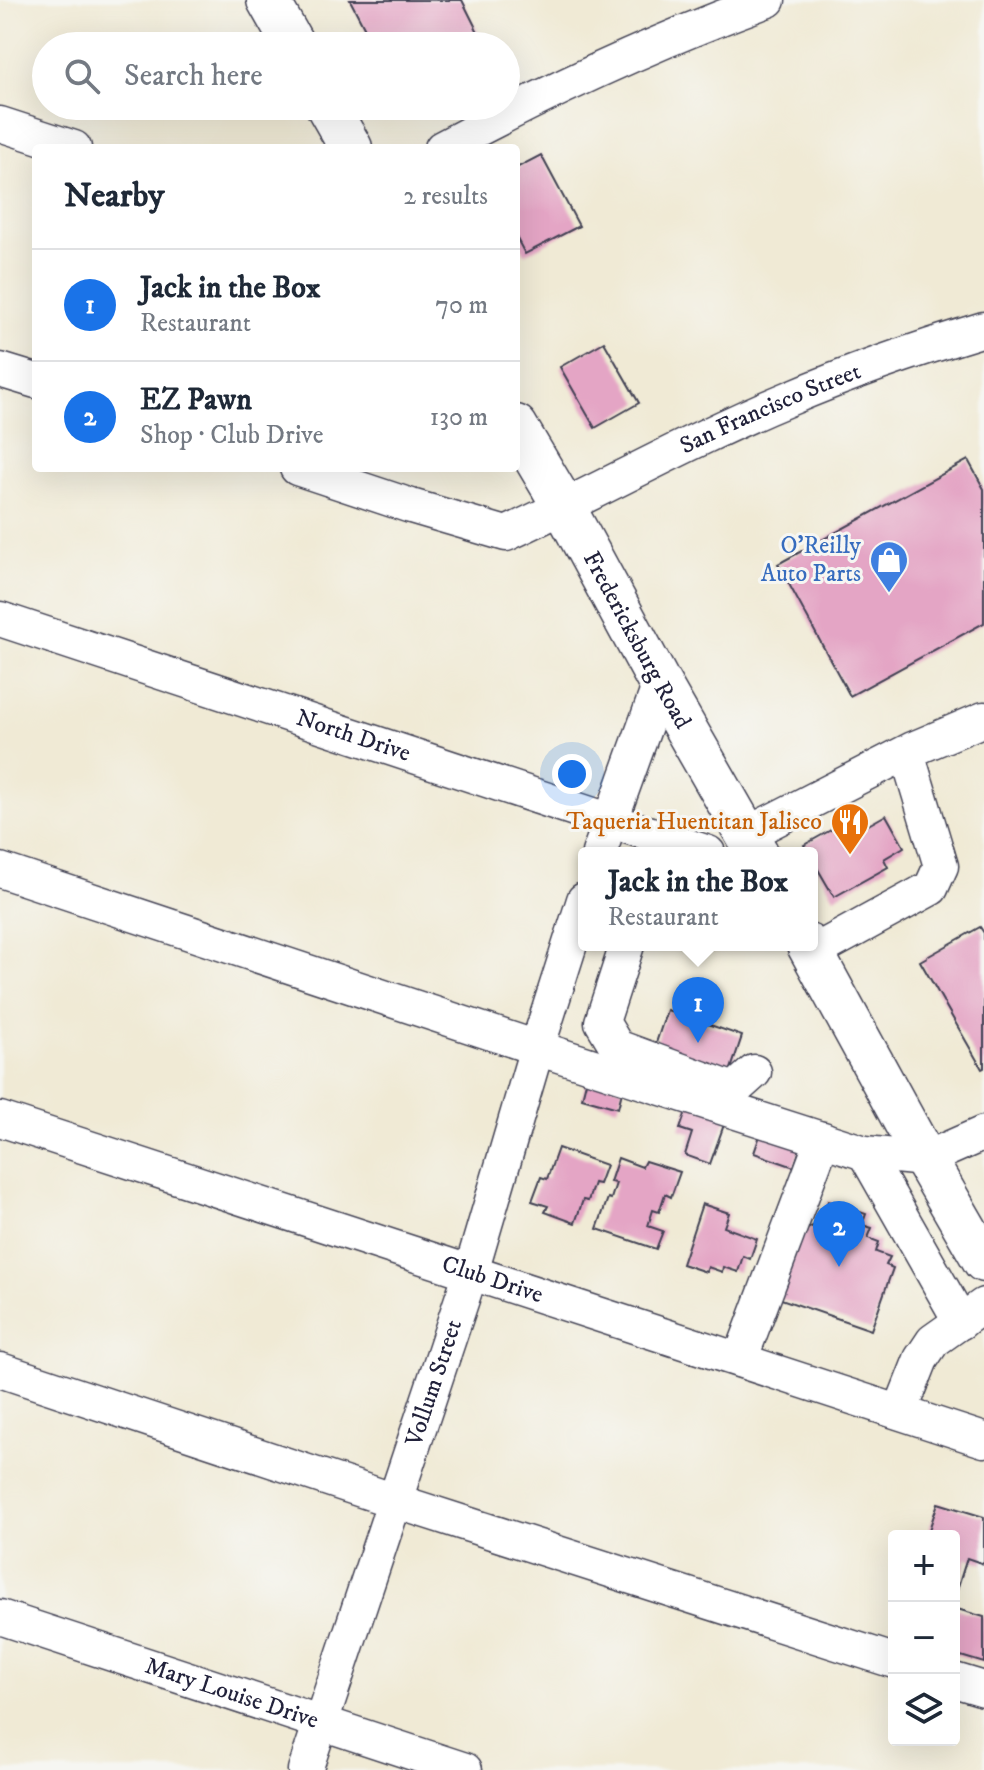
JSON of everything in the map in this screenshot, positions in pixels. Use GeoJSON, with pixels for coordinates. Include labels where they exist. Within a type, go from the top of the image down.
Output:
{"type":"FeatureCollection","features":[{"type":"Feature","properties":{"kind":"main road"},"geometry":{"type":"LineString","coordinates":[[268,0],[286,32]]}},
{"type":"Feature","properties":{"kind":"main road"},"geometry":{"type":"LineString","coordinates":[[335,120],[349,144]]}},
{"type":"Feature","properties":{"kind":"main road","name":"Fredericksburg Road"},"geometry":{"type":"LineString","coordinates":[[520,433],[752,843]]}},
{"type":"Feature","properties":{"kind":"main road"},"geometry":{"type":"LineString","coordinates":[[811,951],[984,1261]]}},
{"type":"Feature","properties":{"kind":"street"},"geometry":{"type":"LineString","coordinates":[[520,108],[674,37],[768,0]]}},
{"type":"Feature","properties":{"kind":"street"},"geometry":{"type":"LineString","coordinates":[[450,144],[497,120]]}},
{"type":"Feature","properties":{"kind":"street"},"geometry":{"type":"LineString","coordinates":[[0,124],[62,144]]}},
{"type":"Feature","properties":{"kind":"street","name":"San Francisco Street"},"geometry":{"type":"LineString","coordinates":[[310,472],[506,534],[788,399],[929,346],[984,329]]}},
{"type":"Feature","properties":{"kind":"street"},"geometry":{"type":"LineString","coordinates":[[0,370],[32,380]]}},
{"type":"Feature","properties":{"kind":"street","name":"North Drive"},"geometry":{"type":"LineString","coordinates":[[0,619],[690,847]]}},
{"type":"Feature","properties":{"kind":"street"},"geometry":{"type":"LineString","coordinates":[[601,847],[660,684]]}},
{"type":"Feature","properties":{"kind":"street"},"geometry":{"type":"LineString","coordinates":[[752,843],[907,753],[984,719]]}},
{"type":"Feature","properties":{"kind":"street"},"geometry":{"type":"LineString","coordinates":[[818,945],[931,888],[941,866],[907,753]]}},
{"type":"Feature","properties":{"kind":"street"},"geometry":{"type":"LineString","coordinates":[[0,870],[865,1153],[925,1159],[984,1133]]}},
{"type":"Feature","properties":{"kind":"street","name":"Vollum Street"},"geometry":{"type":"LineString","coordinates":[[305,1770],[471,1272],[578,919]]}},
{"type":"Feature","properties":{"kind":"street"},"geometry":{"type":"LineString","coordinates":[[625,951],[602,1022],[617,1047],[734,1090],[754,1072]]}},
{"type":"Feature","properties":{"kind":"street","name":"Club Drive"},"geometry":{"type":"LineString","coordinates":[[0,1119],[984,1440]]}},
{"type":"Feature","properties":{"kind":"street"},"geometry":{"type":"LineString","coordinates":[[740,1360],[823,1139]]}},
{"type":"Feature","properties":{"kind":"street"},"geometry":{"type":"LineString","coordinates":[[865,1153],[972,1313],[933,1341],[921,1359],[900,1412]]}},
{"type":"Feature","properties":{"kind":"street"},"geometry":{"type":"LineString","coordinates":[[0,1370],[888,1659]]}},
{"type":"Feature","properties":{"kind":"street","name":"Mary Louise Drive"},"geometry":{"type":"LineString","coordinates":[[0,1617],[465,1770]]}},
{"type":"Feature","properties":{"kind":"street"},"geometry":{"type":"LineString","coordinates":[[960,1682],[984,1689]]}},
{"type":"Feature","properties":{"kind":"building"},"geometry":{"type":"Polygon","coordinates":[[[350,0],[462,0],[478,32],[367,32],[350,0]]]}},
{"type":"Feature","properties":{"kind":"building"},"geometry":{"type":"Polygon","coordinates":[[[541,155],[579,226],[525,254],[520,245],[520,166],[541,155]]]}},
{"type":"Feature","properties":{"kind":"building"},"geometry":{"type":"Polygon","coordinates":[[[604,342],[639,403],[595,428],[560,367],[604,342]]]}},
{"type":"Feature","properties":{"kind":"building","name":"O'Reilly Auto Parts"},"geometry":{"type":"Polygon","coordinates":[[[968,460],[984,489],[984,623],[850,696],[778,564],[968,460]]]}},
{"type":"Feature","properties":{"kind":"building","name":"Taqueria Huentitan Jalisco"},"geometry":{"type":"Polygon","coordinates":[[[886,815],[904,847],[884,859],[888,867],[834,897],[818,869],[818,847],[804,845],[856,816],[863,828],[886,815]]]}},
{"type":"Feature","properties":{"kind":"building"},"geometry":{"type":"Polygon","coordinates":[[[980,927],[984,933],[982,1069],[920,961],[980,927]]]}},
{"type":"Feature","properties":{"kind":"building"},"geometry":{"type":"Polygon","coordinates":[[[667,1010],[742,1036],[729,1075],[654,1049],[667,1010]]]}},
{"type":"Feature","properties":{"kind":"building"},"geometry":{"type":"Polygon","coordinates":[[[587,1078],[623,1088],[618,1108],[582,1098],[587,1078]]]}},
{"type":"Feature","properties":{"kind":"building"},"geometry":{"type":"Polygon","coordinates":[[[689,1103],[727,1116],[710,1164],[685,1155],[692,1133],[680,1129],[689,1103]]]}},
{"type":"Feature","properties":{"kind":"building"},"geometry":{"type":"Polygon","coordinates":[[[763,1127],[803,1140],[794,1167],[754,1153],[763,1127]]]}},
{"type":"Feature","properties":{"kind":"building"},"geometry":{"type":"Polygon","coordinates":[[[558,1148],[606,1165],[599,1184],[594,1183],[588,1201],[583,1200],[575,1223],[545,1212],[548,1206],[532,1201],[541,1177],[547,1179],[558,1148]]]}},
{"type":"Feature","properties":{"kind":"building"},"geometry":{"type":"Polygon","coordinates":[[[618,1158],[642,1167],[645,1161],[680,1172],[671,1197],[665,1194],[659,1212],[653,1210],[648,1226],[663,1231],[656,1249],[597,1229],[616,1183],[610,1182],[618,1158]]]}},
{"type":"Feature","properties":{"kind":"building"},"geometry":{"type":"Polygon","coordinates":[[[828,1201],[866,1214],[862,1225],[872,1228],[868,1238],[879,1242],[876,1252],[890,1257],[886,1265],[893,1268],[871,1330],[778,1298],[801,1232],[821,1222],[828,1201]]]}},
{"type":"Feature","properties":{"kind":"building"},"geometry":{"type":"Polygon","coordinates":[[[702,1204],[729,1213],[724,1227],[757,1239],[750,1259],[743,1256],[738,1272],[723,1267],[722,1272],[708,1267],[706,1272],[682,1264],[702,1204]]]}},
{"type":"Feature","properties":{"kind":"building"},"geometry":{"type":"Polygon","coordinates":[[[938,1503],[984,1517],[984,1564],[967,1558],[960,1580],[960,1530],[929,1530],[938,1503]]]}},
{"type":"Feature","properties":{"kind":"building"},"geometry":{"type":"Polygon","coordinates":[[[960,1610],[984,1617],[984,1663],[960,1656],[960,1610]]]}},
{"type":"Feature","properties":{"kind":"place","name":"O'Reilly Auto Parts"},"geometry":{"type":"Point","coordinates":[889,594]}},
{"type":"Feature","properties":{"kind":"place","name":"Taqueria Huentitan Jalisco"},"geometry":{"type":"Point","coordinates":[850,856]}},
{"type":"Feature","properties":{"kind":"place","name":"Jack in the Box"},"geometry":{"type":"Point","coordinates":[698,1043]}},
{"type":"Feature","properties":{"kind":"place","name":"EZ Pawn"},"geometry":{"type":"Point","coordinates":[839,1267]}}]}
